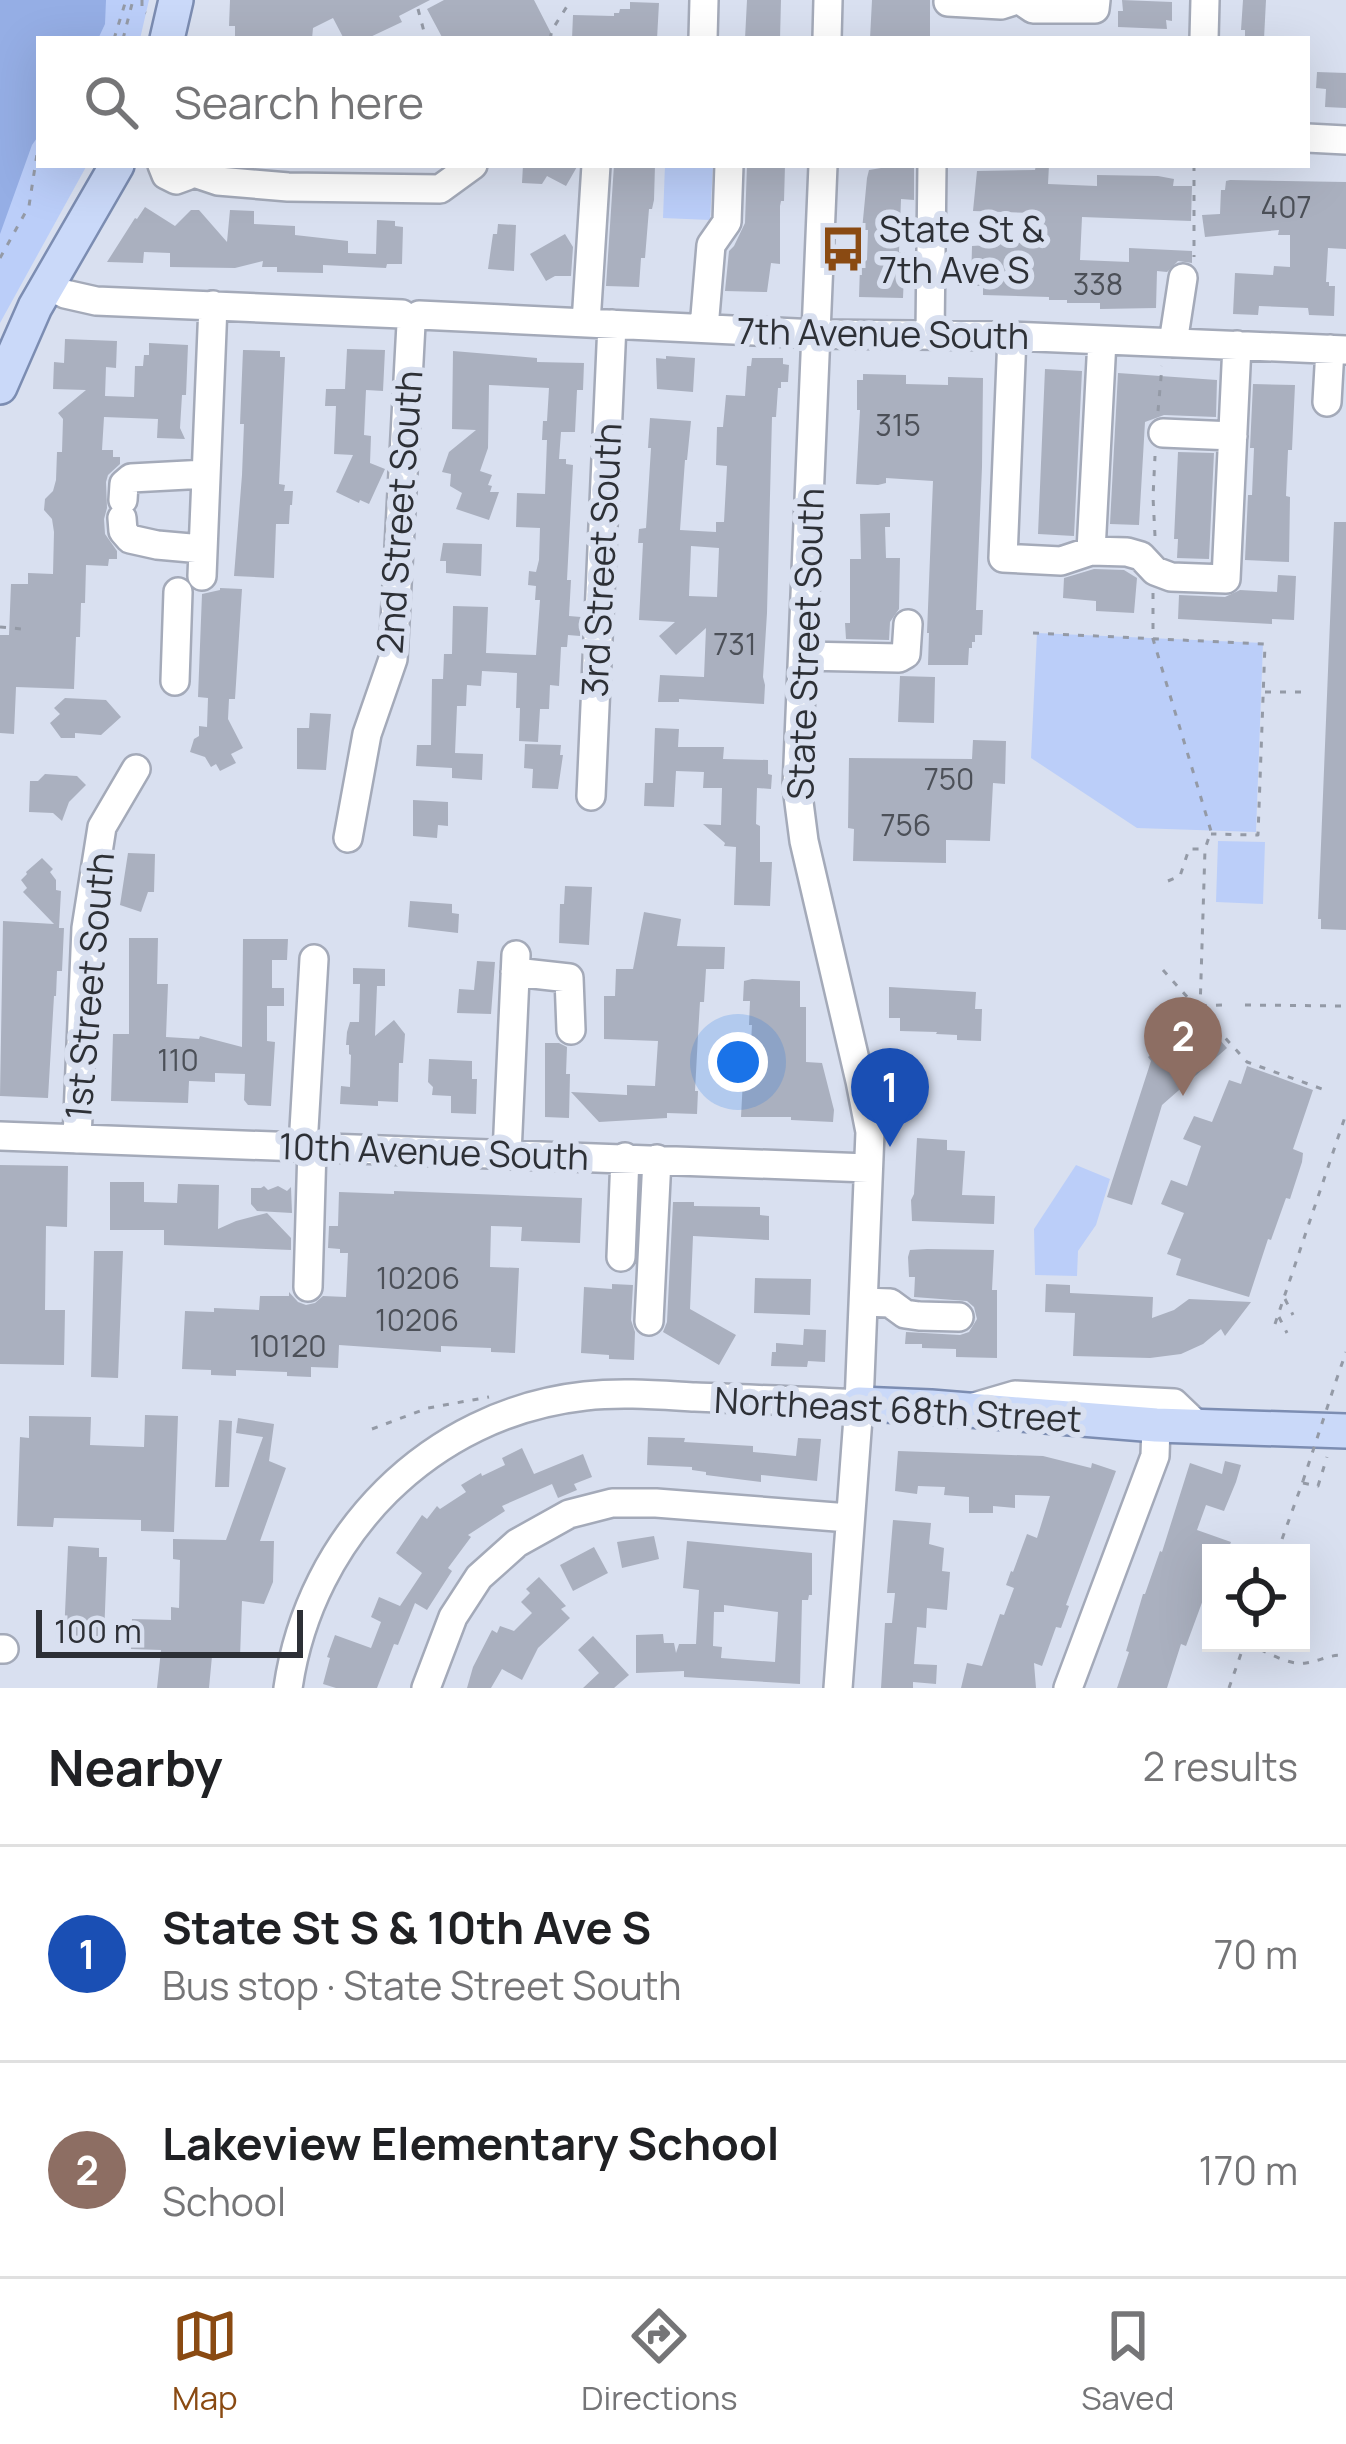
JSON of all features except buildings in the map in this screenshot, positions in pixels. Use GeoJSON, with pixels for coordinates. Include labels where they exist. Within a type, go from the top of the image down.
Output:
{"type":"FeatureCollection","features":[{"type":"Feature","properties":{"kind":"main road"},"geometry":{"type":"LineString","coordinates":[[0,387],[47,285],[115,168]]}},
{"type":"Feature","properties":{"kind":"main road","name":"Northeast 68th Street"},"geometry":{"type":"LineString","coordinates":[[859,1404],[1338,1440]]}},
{"type":"Feature","properties":{"kind":"street"},"geometry":{"type":"LineString","coordinates":[[703,36],[704,0]]}},
{"type":"Feature","properties":{"kind":"street"},"geometry":{"type":"LineString","coordinates":[[827,36],[828,0]]}},
{"type":"Feature","properties":{"kind":"street"},"geometry":{"type":"LineString","coordinates":[[948,2],[1001,5],[1019,0],[1033,9],[1095,9],[1096,0]]}},
{"type":"Feature","properties":{"kind":"street"},"geometry":{"type":"LineString","coordinates":[[1204,36],[1205,0]]}},
{"type":"Feature","properties":{"kind":"street"},"geometry":{"type":"LineString","coordinates":[[1310,139],[1346,140]]}},
{"type":"Feature","properties":{"kind":"street"},"geometry":{"type":"LineString","coordinates":[[163,168],[176,180],[191,168],[218,181],[288,176],[440,189],[469,168]]}},
{"type":"Feature","properties":{"kind":"street","name":"3rd Street South"},"geometry":{"type":"LineString","coordinates":[[591,796],[599,323],[596,168]]}},
{"type":"Feature","properties":{"kind":"street"},"geometry":{"type":"LineString","coordinates":[[704,328],[711,245],[728,222],[729,168]]}},
{"type":"Feature","properties":{"kind":"street","name":"State Street South"},"geometry":{"type":"LineString","coordinates":[[823,168],[797,788],[800,821],[870,1132],[859,1404],[838,1688]]}},
{"type":"Feature","properties":{"kind":"street"},"geometry":{"type":"LineString","coordinates":[[930,334],[932,168]]}},
{"type":"Feature","properties":{"kind":"street"},"geometry":{"type":"LineString","coordinates":[[1167,351],[1188,276]]}},
{"type":"Feature","properties":{"kind":"street","name":"7th Avenue South"},"geometry":{"type":"LineString","coordinates":[[47,285],[95,301],[411,318],[817,334],[1012,336],[1102,340],[1167,351],[1237,345],[1338,350]]}},
{"type":"Feature","properties":{"kind":"street"},"geometry":{"type":"LineString","coordinates":[[206,474],[131,478],[124,484],[123,531],[130,539],[202,562],[206,474],[213,305]]}},
{"type":"Feature","properties":{"kind":"street","name":"2nd Street South"},"geometry":{"type":"LineString","coordinates":[[348,838],[367,734],[393,659],[411,318]]}},
{"type":"Feature","properties":{"kind":"street"},"geometry":{"type":"LineString","coordinates":[[1012,336],[1003,558],[1061,561],[1091,551],[1127,551],[1171,578],[1226,579],[1237,345]]}},
{"type":"Feature","properties":{"kind":"street"},"geometry":{"type":"LineString","coordinates":[[1091,551],[1102,340]]}},
{"type":"Feature","properties":{"kind":"street"},"geometry":{"type":"LineString","coordinates":[[1328,402],[1338,350]]}},
{"type":"Feature","properties":{"kind":"street"},"geometry":{"type":"LineString","coordinates":[[1159,437],[1233,436]]}},
{"type":"Feature","properties":{"kind":"street"},"geometry":{"type":"LineString","coordinates":[[175,681],[178,592]]}},
{"type":"Feature","properties":{"kind":"street"},"geometry":{"type":"LineString","coordinates":[[803,656],[898,658],[906,654],[908,624]]}},
{"type":"Feature","properties":{"kind":"street","name":"1st Street South"},"geometry":{"type":"LineString","coordinates":[[77,1139],[86,928],[102,827],[136,769]]}},
{"type":"Feature","properties":{"kind":"street"},"geometry":{"type":"LineString","coordinates":[[308,1287],[314,959]]}},
{"type":"Feature","properties":{"kind":"street"},"geometry":{"type":"LineString","coordinates":[[507,1154],[516,964],[569,978],[571,1030]]}},
{"type":"Feature","properties":{"kind":"street","name":"10th Avenue South"},"geometry":{"type":"LineString","coordinates":[[0,1136],[868,1168]]}},
{"type":"Feature","properties":{"kind":"street"},"geometry":{"type":"LineString","coordinates":[[621,1257],[625,1157]]}},
{"type":"Feature","properties":{"kind":"street"},"geometry":{"type":"LineString","coordinates":[[650,1321],[657,1159]]}},
{"type":"Feature","properties":{"kind":"street"},"geometry":{"type":"LineString","coordinates":[[864,1302],[890,1303],[904,1314],[959,1317]]}},
{"type":"Feature","properties":{"kind":"street"},"geometry":{"type":"LineString","coordinates":[[967,1410],[1015,1395],[1174,1402],[1198,1426]]}},
{"type":"Feature","properties":{"kind":"street","name":"Northeast 68th Street"},"geometry":{"type":"LineString","coordinates":[[288,1688],[309,1605],[346,1537],[407,1472],[457,1438],[513,1413],[585,1396],[859,1404]]}},
{"type":"Feature","properties":{"kind":"street"},"geometry":{"type":"LineString","coordinates":[[1068,1688],[1155,1456],[1156,1425]]}},
{"type":"Feature","properties":{"kind":"street"},"geometry":{"type":"LineString","coordinates":[[426,1688],[453,1617],[479,1576],[517,1543],[569,1514],[612,1503],[656,1503],[849,1519]]}},
{"type":"Feature","properties":{"kind":"path"},"geometry":{"type":"LineString","coordinates":[[115,36],[129,0]]}},
{"type":"Feature","properties":{"kind":"path"},"geometry":{"type":"LineString","coordinates":[[123,36],[129,0]]}},
{"type":"Feature","properties":{"kind":"path"},"geometry":{"type":"LineString","coordinates":[[142,0],[142,11],[164,18]]}},
{"type":"Feature","properties":{"kind":"path"},"geometry":{"type":"LineString","coordinates":[[551,36],[571,0]]}},
{"type":"Feature","properties":{"kind":"path"},"geometry":{"type":"LineString","coordinates":[[418,10],[425,36]]}},
{"type":"Feature","properties":{"kind":"path"},"geometry":{"type":"LineString","coordinates":[[0,258],[29,206],[36,160]]}},
{"type":"Feature","properties":{"kind":"path"},"geometry":{"type":"LineString","coordinates":[[1188,276],[1194,168]]}},
{"type":"Feature","properties":{"kind":"path"},"geometry":{"type":"LineString","coordinates":[[1155,539],[1153,497],[1167,351]]}},
{"type":"Feature","properties":{"kind":"path"},"geometry":{"type":"LineString","coordinates":[[1154,583],[1153,639],[1210,834],[1205,849],[1200,1008]]}},
{"type":"Feature","properties":{"kind":"path"},"geometry":{"type":"LineString","coordinates":[[0,627],[22,628]]}},
{"type":"Feature","properties":{"kind":"path"},"geometry":{"type":"LineString","coordinates":[[1033,633],[1265,644],[1258,835],[1210,834]]}},
{"type":"Feature","properties":{"kind":"path"},"geometry":{"type":"LineString","coordinates":[[1264,692],[1310,692]]}},
{"type":"Feature","properties":{"kind":"path"},"geometry":{"type":"LineString","coordinates":[[1168,881],[1180,876],[1190,849],[1205,849]]}},
{"type":"Feature","properties":{"kind":"path"},"geometry":{"type":"LineString","coordinates":[[1163,970],[1247,1062],[1325,1090]]}},
{"type":"Feature","properties":{"kind":"path"},"geometry":{"type":"LineString","coordinates":[[1200,1008],[1223,1005]]}},
{"type":"Feature","properties":{"kind":"path"},"geometry":{"type":"LineString","coordinates":[[1245,1006],[1346,1006]]}},
{"type":"Feature","properties":{"kind":"path"},"geometry":{"type":"LineString","coordinates":[[1275,1324],[1346,1114]]}},
{"type":"Feature","properties":{"kind":"path"},"geometry":{"type":"LineString","coordinates":[[1284,1297],[1293,1315]]}},
{"type":"Feature","properties":{"kind":"path"},"geometry":{"type":"LineString","coordinates":[[1278,1315],[1287,1333]]}},
{"type":"Feature","properties":{"kind":"path"},"geometry":{"type":"LineString","coordinates":[[1280,1544],[1346,1352]]}},
{"type":"Feature","properties":{"kind":"path"},"geometry":{"type":"LineString","coordinates":[[372,1429],[428,1408],[491,1396]]}},
{"type":"Feature","properties":{"kind":"path"},"geometry":{"type":"LineString","coordinates":[[1302,1482],[1318,1486],[1338,1440]]}},
{"type":"Feature","properties":{"kind":"path"},"geometry":{"type":"LineString","coordinates":[[1229,1688],[1243,1652]]}},
{"type":"Feature","properties":{"kind":"path"},"geometry":{"type":"LineString","coordinates":[[1268,1652],[1296,1663],[1346,1656]]}},
{"type":"Feature","properties":{"kind":"shaded area"},"geometry":{"type":"Polygon","coordinates":[[[0,0],[106,0],[99,36],[36,36],[36,139],[0,234],[0,0]]]}},
{"type":"Feature","properties":{"kind":"shaded area"},"geometry":{"type":"Polygon","coordinates":[[[103,0],[149,0],[141,36],[92,36],[103,0]]]}},
{"type":"Feature","properties":{"kind":"shaded area"},"geometry":{"type":"Polygon","coordinates":[[[36,128],[36,168],[85,168],[0,323],[0,216],[36,128]]]}},
{"type":"Feature","properties":{"kind":"shaded area"},"geometry":{"type":"Polygon","coordinates":[[[665,168],[713,168],[710,220],[663,218],[665,168]]]}},
{"type":"Feature","properties":{"kind":"shaded area"},"geometry":{"type":"Polygon","coordinates":[[[1037,633],[1263,643],[1256,832],[1137,828],[1031,758],[1037,633]]]}},
{"type":"Feature","properties":{"kind":"shaded area"},"geometry":{"type":"Polygon","coordinates":[[[1218,841],[1265,842],[1263,904],[1216,902],[1218,841]]]}},
{"type":"Feature","properties":{"kind":"shaded area"},"geometry":{"type":"Polygon","coordinates":[[[1076,1165],[1110,1179],[1096,1225],[1078,1251],[1077,1276],[1035,1275],[1034,1229],[1076,1165]]]}},
{"type":"Feature","properties":{"kind":"place","name":"State St & 7th Ave S"},"geometry":{"type":"Point","coordinates":[843,249]}},
{"type":"Feature","properties":{"kind":"place","name":"Lakeview Elementary School"},"geometry":{"type":"Point","coordinates":[1183,1096]}},
{"type":"Feature","properties":{"kind":"place","name":"State St S & 10th Ave S"},"geometry":{"type":"Point","coordinates":[890,1147]}}]}
